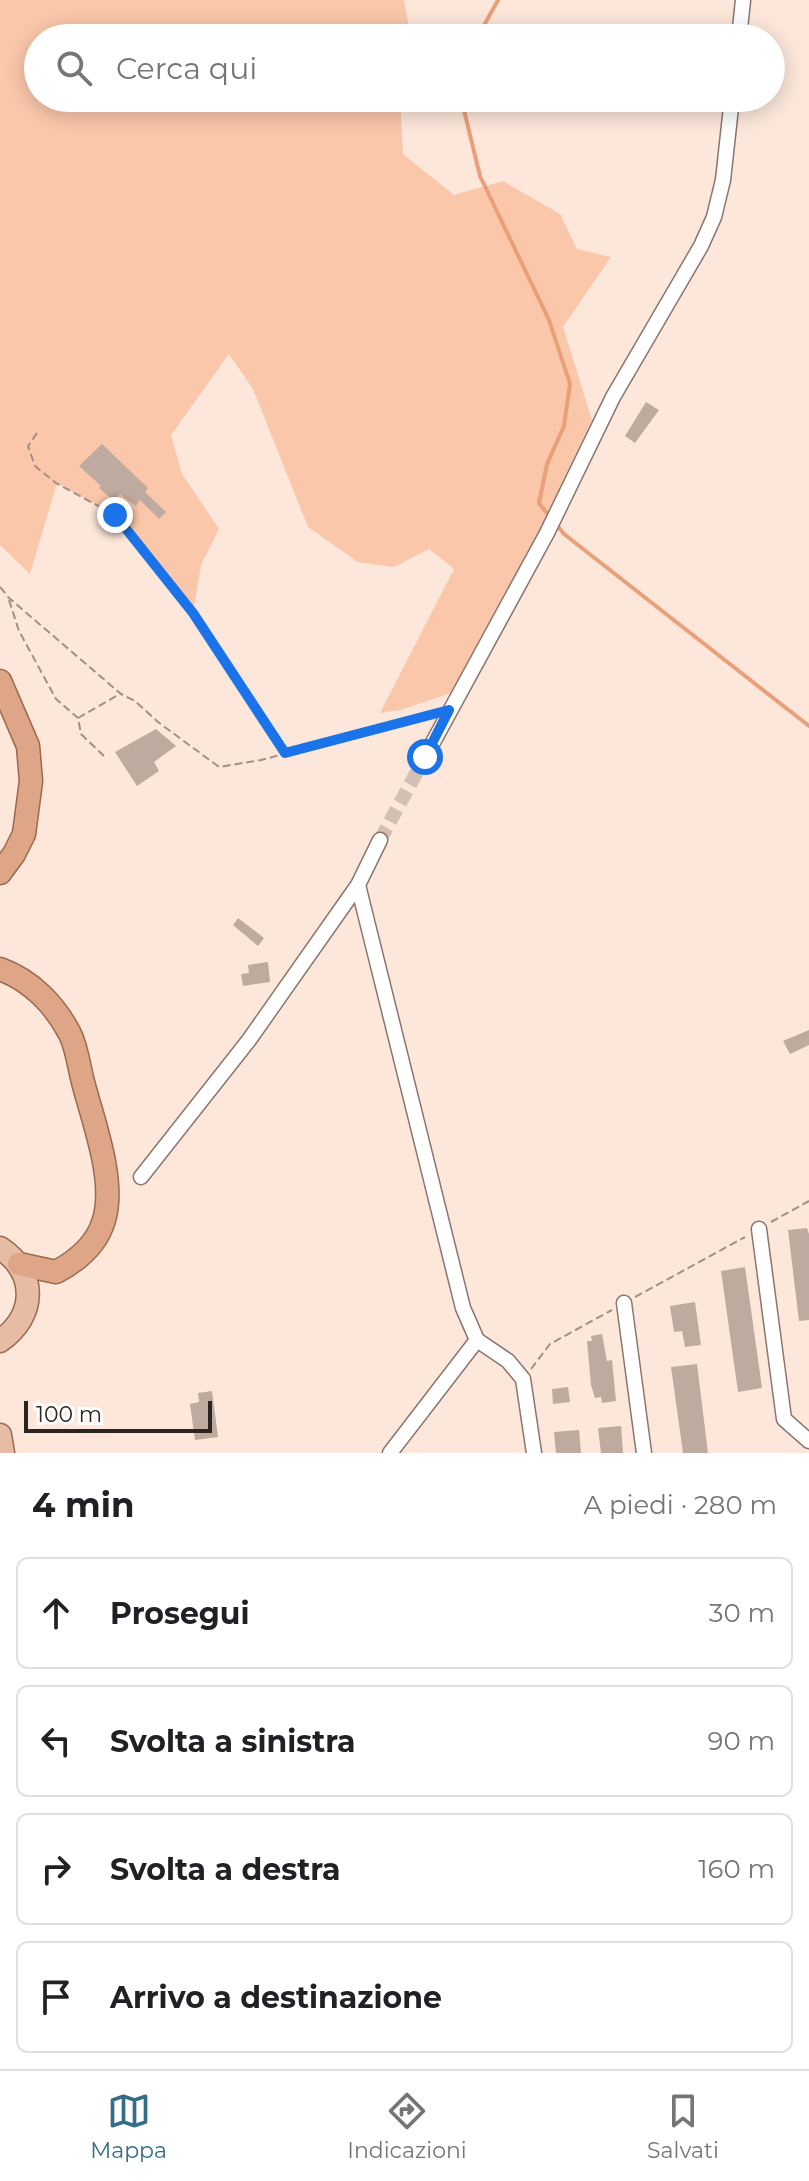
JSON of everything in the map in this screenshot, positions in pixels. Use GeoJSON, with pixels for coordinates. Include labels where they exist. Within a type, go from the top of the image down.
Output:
{"type":"FeatureCollection","features":[{"type":"Feature","properties":{"kind":"highway"},"geometry":{"type":"LineString","coordinates":[[0,681],[28,746],[31,781],[24,834],[0,873]]}},
{"type":"Feature","properties":{"kind":"highway"},"geometry":{"type":"LineString","coordinates":[[0,969],[30,984],[72,1036],[107,1183],[104,1220],[97,1236],[81,1255],[56,1272],[19,1264]]}},
{"type":"Feature","properties":{"kind":"main road"},"geometry":{"type":"LineString","coordinates":[[0,1248],[19,1264],[28,1293],[27,1308],[12,1333],[0,1341]]}},
{"type":"Feature","properties":{"kind":"main road"},"geometry":{"type":"LineString","coordinates":[[0,1435],[3,1453]]}},
{"type":"Feature","properties":{"kind":"street"},"geometry":{"type":"LineString","coordinates":[[740,24],[743,0]]}},
{"type":"Feature","properties":{"kind":"street"},"geometry":{"type":"LineString","coordinates":[[425,757],[553,521],[613,397],[701,246],[714,217],[723,180],[730,112]]}},
{"type":"Feature","properties":{"kind":"street"},"geometry":{"type":"LineString","coordinates":[[141,1177],[249,1040],[358,885],[380,840]]}},
{"type":"Feature","properties":{"kind":"street"},"geometry":{"type":"LineString","coordinates":[[358,885],[463,1308],[477,1340],[508,1361],[523,1379],[534,1453]]}},
{"type":"Feature","properties":{"kind":"street"},"geometry":{"type":"LineString","coordinates":[[759,1229],[784,1419],[809,1441]]}},
{"type":"Feature","properties":{"kind":"street"},"geometry":{"type":"LineString","coordinates":[[624,1303],[644,1453]]}},
{"type":"Feature","properties":{"kind":"street"},"geometry":{"type":"LineString","coordinates":[[390,1453],[477,1340]]}},
{"type":"Feature","properties":{"kind":"path"},"geometry":{"type":"LineString","coordinates":[[37,433],[28,446],[35,466],[56,483],[115,515],[193,613],[285,753]]}},
{"type":"Feature","properties":{"kind":"path"},"geometry":{"type":"LineString","coordinates":[[0,587],[121,694],[135,701],[219,767],[449,710]]}},
{"type":"Feature","properties":{"kind":"path"},"geometry":{"type":"LineString","coordinates":[[9,598],[19,631],[56,699],[78,718],[81,734],[104,756]]}},
{"type":"Feature","properties":{"kind":"path"},"geometry":{"type":"LineString","coordinates":[[78,718],[121,694]]}},
{"type":"Feature","properties":{"kind":"path"},"geometry":{"type":"LineString","coordinates":[[523,1379],[550,1344],[809,1201]]}},
{"type":"Feature","properties":{"kind":"shaded area"},"geometry":{"type":"Polygon","coordinates":[[[0,0],[404,0],[408,24],[24,24],[24,112],[401,112],[403,154],[454,195],[503,181],[560,214],[577,249],[611,257],[563,327],[592,420],[541,527],[451,693],[400,710],[380,713],[454,569],[429,549],[394,567],[358,562],[308,527],[253,389],[229,354],[171,435],[182,474],[219,529],[201,565],[193,613],[115,515],[57,483],[30,574],[0,545],[0,0]]]}},
{"type":"Feature","properties":{"kind":"building"},"geometry":{"type":"Polygon","coordinates":[[[646,402],[659,410],[635,443],[625,436],[646,402]]]}},
{"type":"Feature","properties":{"kind":"building"},"geometry":{"type":"Polygon","coordinates":[[[102,444],[148,488],[145,492],[166,512],[159,519],[140,500],[136,506],[120,494],[114,501],[79,466],[102,444]]]}},
{"type":"Feature","properties":{"kind":"building"},"geometry":{"type":"Polygon","coordinates":[[[156,729],[176,746],[154,762],[159,771],[137,786],[115,752],[156,729]]]}},
{"type":"Feature","properties":{"kind":"building"},"geometry":{"type":"Polygon","coordinates":[[[238,918],[264,938],[258,946],[233,925],[238,918]]]}},
{"type":"Feature","properties":{"kind":"building"},"geometry":{"type":"Polygon","coordinates":[[[268,962],[270,982],[243,986],[241,974],[249,973],[248,965],[268,962]]]}},
{"type":"Feature","properties":{"kind":"building"},"geometry":{"type":"Polygon","coordinates":[[[809,1030],[809,1045],[790,1054],[783,1041],[809,1030]]]}},
{"type":"Feature","properties":{"kind":"building"},"geometry":{"type":"Polygon","coordinates":[[[807,1228],[809,1320],[799,1321],[788,1230],[807,1228]]]}},
{"type":"Feature","properties":{"kind":"building"},"geometry":{"type":"Polygon","coordinates":[[[745,1267],[762,1388],[738,1392],[721,1271],[745,1267]]]}},
{"type":"Feature","properties":{"kind":"building"},"geometry":{"type":"Polygon","coordinates":[[[695,1302],[701,1345],[685,1347],[682,1331],[674,1332],[670,1306],[695,1302]]]}},
{"type":"Feature","properties":{"kind":"building"},"geometry":{"type":"Polygon","coordinates":[[[602,1334],[607,1361],[612,1360],[616,1401],[602,1403],[601,1397],[595,1398],[591,1385],[587,1341],[592,1341],[591,1336],[602,1334]]]}},
{"type":"Feature","properties":{"kind":"building"},"geometry":{"type":"Polygon","coordinates":[[[697,1364],[708,1453],[683,1453],[671,1367],[697,1364]]]}},
{"type":"Feature","properties":{"kind":"building"},"geometry":{"type":"Polygon","coordinates":[[[568,1387],[570,1402],[553,1404],[552,1389],[568,1387]]]}},
{"type":"Feature","properties":{"kind":"building"},"geometry":{"type":"Polygon","coordinates":[[[212,1391],[218,1437],[195,1440],[190,1404],[199,1402],[198,1393],[212,1391]]]}},
{"type":"Feature","properties":{"kind":"building"},"geometry":{"type":"Polygon","coordinates":[[[621,1426],[623,1453],[601,1453],[598,1428],[621,1426]]]}},
{"type":"Feature","properties":{"kind":"building"},"geometry":{"type":"Polygon","coordinates":[[[579,1430],[581,1453],[556,1453],[554,1432],[579,1430]]]}},
{"type":"Feature","properties":{"kind":"waterway"},"geometry":{"type":"LineString","coordinates":[[485,24],[498,0]]}},
{"type":"Feature","properties":{"kind":"waterway"},"geometry":{"type":"LineString","coordinates":[[464,112],[480,176],[549,320],[570,384],[564,426],[547,464],[539,503],[550,517]]}},
{"type":"Feature","properties":{"kind":"waterway"},"geometry":{"type":"LineString","coordinates":[[556,524],[564,534],[809,726]]}},
{"type":"Feature","properties":{"kind":"tunnel"},"geometry":{"type":"LineString","coordinates":[[380,840],[425,757]]}},
{"type":"Feature","properties":{"kind":"route"},"geometry":{"type":"LineString","coordinates":[[115,515],[193,613],[285,753],[449,710],[425,757]]}}]}
